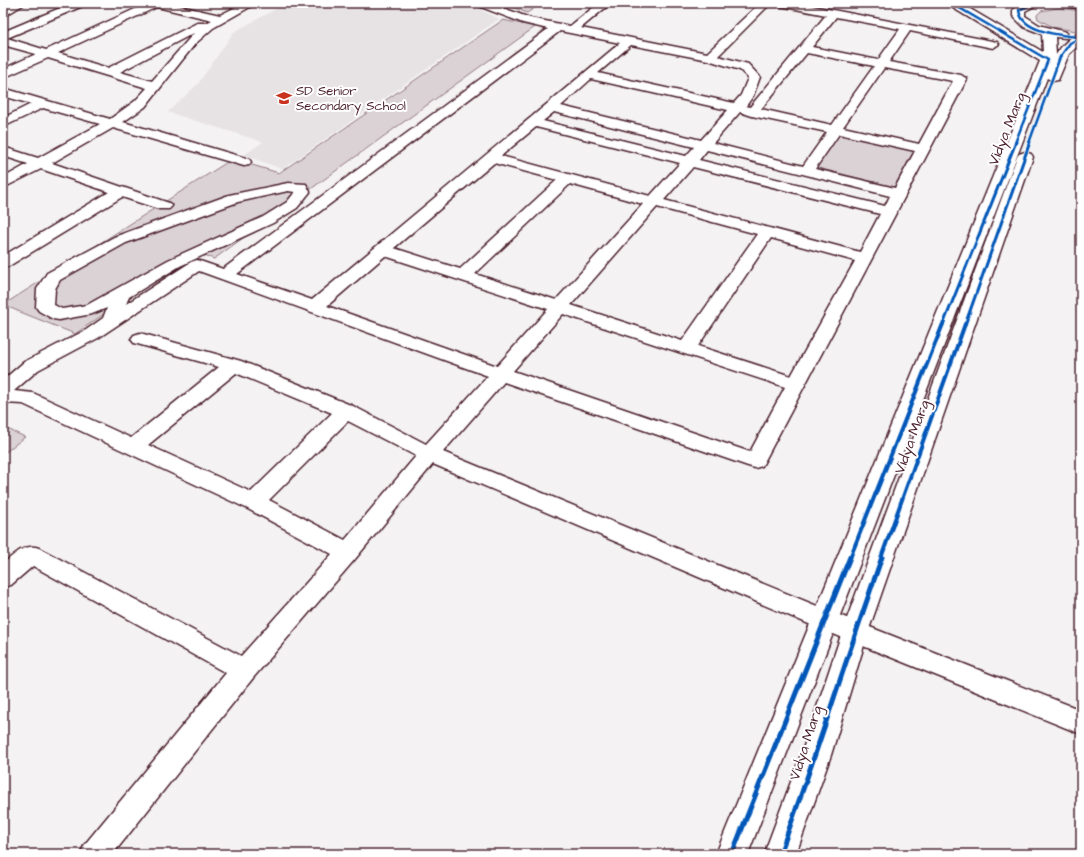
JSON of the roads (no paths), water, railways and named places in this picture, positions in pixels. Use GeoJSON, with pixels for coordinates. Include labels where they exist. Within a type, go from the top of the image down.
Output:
{"type":"FeatureCollection","features":[{"type":"Feature","properties":{"kind":"main road"},"geometry":{"type":"LineString","coordinates":[[3,10],[15,3]]}},
{"type":"Feature","properties":{"kind":"main road"},"geometry":{"type":"LineString","coordinates":[[951,3],[1064,53]]}},
{"type":"Feature","properties":{"kind":"main road"},"geometry":{"type":"LineString","coordinates":[[956,3],[987,10]]}},
{"type":"Feature","properties":{"kind":"main road"},"geometry":{"type":"LineString","coordinates":[[1069,3],[1081,5]]}},
{"type":"Feature","properties":{"kind":"main road"},"geometry":{"type":"LineString","coordinates":[[1018,8],[1028,24],[1048,32],[1081,37]]}},
{"type":"Feature","properties":{"kind":"main road","name":"Vidya Marg"},"geometry":{"type":"LineString","coordinates":[[1048,32],[1050,53],[1064,53]]}},
{"type":"Feature","properties":{"kind":"main road","name":"Vidya Marg"},"geometry":{"type":"LineString","coordinates":[[780,854],[816,755],[855,632],[1055,72],[1070,43],[1081,37]]}},
{"type":"Feature","properties":{"kind":"main road","name":"Vidya Marg"},"geometry":{"type":"LineString","coordinates":[[732,854],[825,620],[1064,53]]}},
{"type":"Feature","properties":{"kind":"street"},"geometry":{"type":"LineString","coordinates":[[3,14],[21,3]]}},
{"type":"Feature","properties":{"kind":"street"},"geometry":{"type":"LineString","coordinates":[[3,36],[81,3]]}},
{"type":"Feature","properties":{"kind":"street"},"geometry":{"type":"LineString","coordinates":[[3,74],[156,3],[219,18]]}},
{"type":"Feature","properties":{"kind":"street"},"geometry":{"type":"LineString","coordinates":[[110,72],[252,3]]}},
{"type":"Feature","properties":{"kind":"street"},"geometry":{"type":"LineString","coordinates":[[480,3],[527,21],[710,57],[744,67],[754,77],[744,110]]}},
{"type":"Feature","properties":{"kind":"street"},"geometry":{"type":"LineString","coordinates":[[572,30],[606,3]]}},
{"type":"Feature","properties":{"kind":"street"},"geometry":{"type":"LineString","coordinates":[[710,57],[766,3]]}},
{"type":"Feature","properties":{"kind":"street"},"geometry":{"type":"LineString","coordinates":[[780,3],[993,44]]}},
{"type":"Feature","properties":{"kind":"street"},"geometry":{"type":"LineString","coordinates":[[95,854],[244,670],[348,552],[429,454],[499,373],[690,160],[704,145],[744,110],[804,49],[834,13]]}},
{"type":"Feature","properties":{"kind":"street"},"geometry":{"type":"LineString","coordinates":[[3,184],[112,123],[140,104],[191,42],[219,18]]}},
{"type":"Feature","properties":{"kind":"street"},"geometry":{"type":"LineString","coordinates":[[225,275],[558,27]]}},
{"type":"Feature","properties":{"kind":"street"},"geometry":{"type":"LineString","coordinates":[[806,171],[880,63],[907,27]]}},
{"type":"Feature","properties":{"kind":"street"},"geometry":{"type":"LineString","coordinates":[[3,41],[155,86]]}},
{"type":"Feature","properties":{"kind":"street"},"geometry":{"type":"LineString","coordinates":[[315,307],[628,42]]}},
{"type":"Feature","properties":{"kind":"street"},"geometry":{"type":"LineString","coordinates":[[3,390],[31,366],[92,334],[197,265],[499,373],[755,461],[961,79],[804,49]]}},
{"type":"Feature","properties":{"kind":"street"},"geometry":{"type":"LineString","coordinates":[[589,75],[923,149]]}},
{"type":"Feature","properties":{"kind":"street"},"geometry":{"type":"LineString","coordinates":[[3,92],[244,162]]}},
{"type":"Feature","properties":{"kind":"street"},"geometry":{"type":"LineString","coordinates":[[3,123],[41,104]]}},
{"type":"Feature","properties":{"kind":"street"},"geometry":{"type":"LineString","coordinates":[[551,107],[899,194]]}},
{"type":"Feature","properties":{"kind":"street"},"geometry":{"type":"LineString","coordinates":[[533,122],[690,160],[889,212]]}},
{"type":"Feature","properties":{"kind":"street"},"geometry":{"type":"LineString","coordinates":[[3,151],[164,206]]}},
{"type":"Feature","properties":{"kind":"street"},"geometry":{"type":"LineString","coordinates":[[491,158],[864,258]]}},
{"type":"Feature","properties":{"kind":"street"},"geometry":{"type":"LineString","coordinates":[[463,276],[567,179]]}},
{"type":"Feature","properties":{"kind":"street"},"geometry":{"type":"LineString","coordinates":[[111,322],[121,294],[174,263],[268,220],[292,205],[303,192],[301,187],[288,187],[234,198],[120,240],[53,278],[46,289],[45,307],[59,315],[92,309],[121,294]]}},
{"type":"Feature","properties":{"kind":"street"},"geometry":{"type":"LineString","coordinates":[[3,263],[121,191]]}},
{"type":"Feature","properties":{"kind":"street"},"geometry":{"type":"LineString","coordinates":[[686,349],[767,232]]}},
{"type":"Feature","properties":{"kind":"street"},"geometry":{"type":"LineString","coordinates":[[384,250],[796,384]]}},
{"type":"Feature","properties":{"kind":"street"},"geometry":{"type":"LineString","coordinates":[[140,339],[234,365],[346,411],[429,454],[825,620],[1081,722]]}},
{"type":"Feature","properties":{"kind":"street"},"geometry":{"type":"LineString","coordinates":[[134,447],[234,365]]}},
{"type":"Feature","properties":{"kind":"street"},"geometry":{"type":"LineString","coordinates":[[3,397],[26,398],[254,502],[348,552]]}},
{"type":"Feature","properties":{"kind":"street"},"geometry":{"type":"LineString","coordinates":[[254,502],[346,411]]}},
{"type":"Feature","properties":{"kind":"street"},"geometry":{"type":"LineString","coordinates":[[3,578],[31,554],[244,670]]}},
{"type":"Feature","properties":{"kind":"place","name":"SD Senior Secondary School"},"geometry":{"type":"Point","coordinates":[284,98]}}]}
